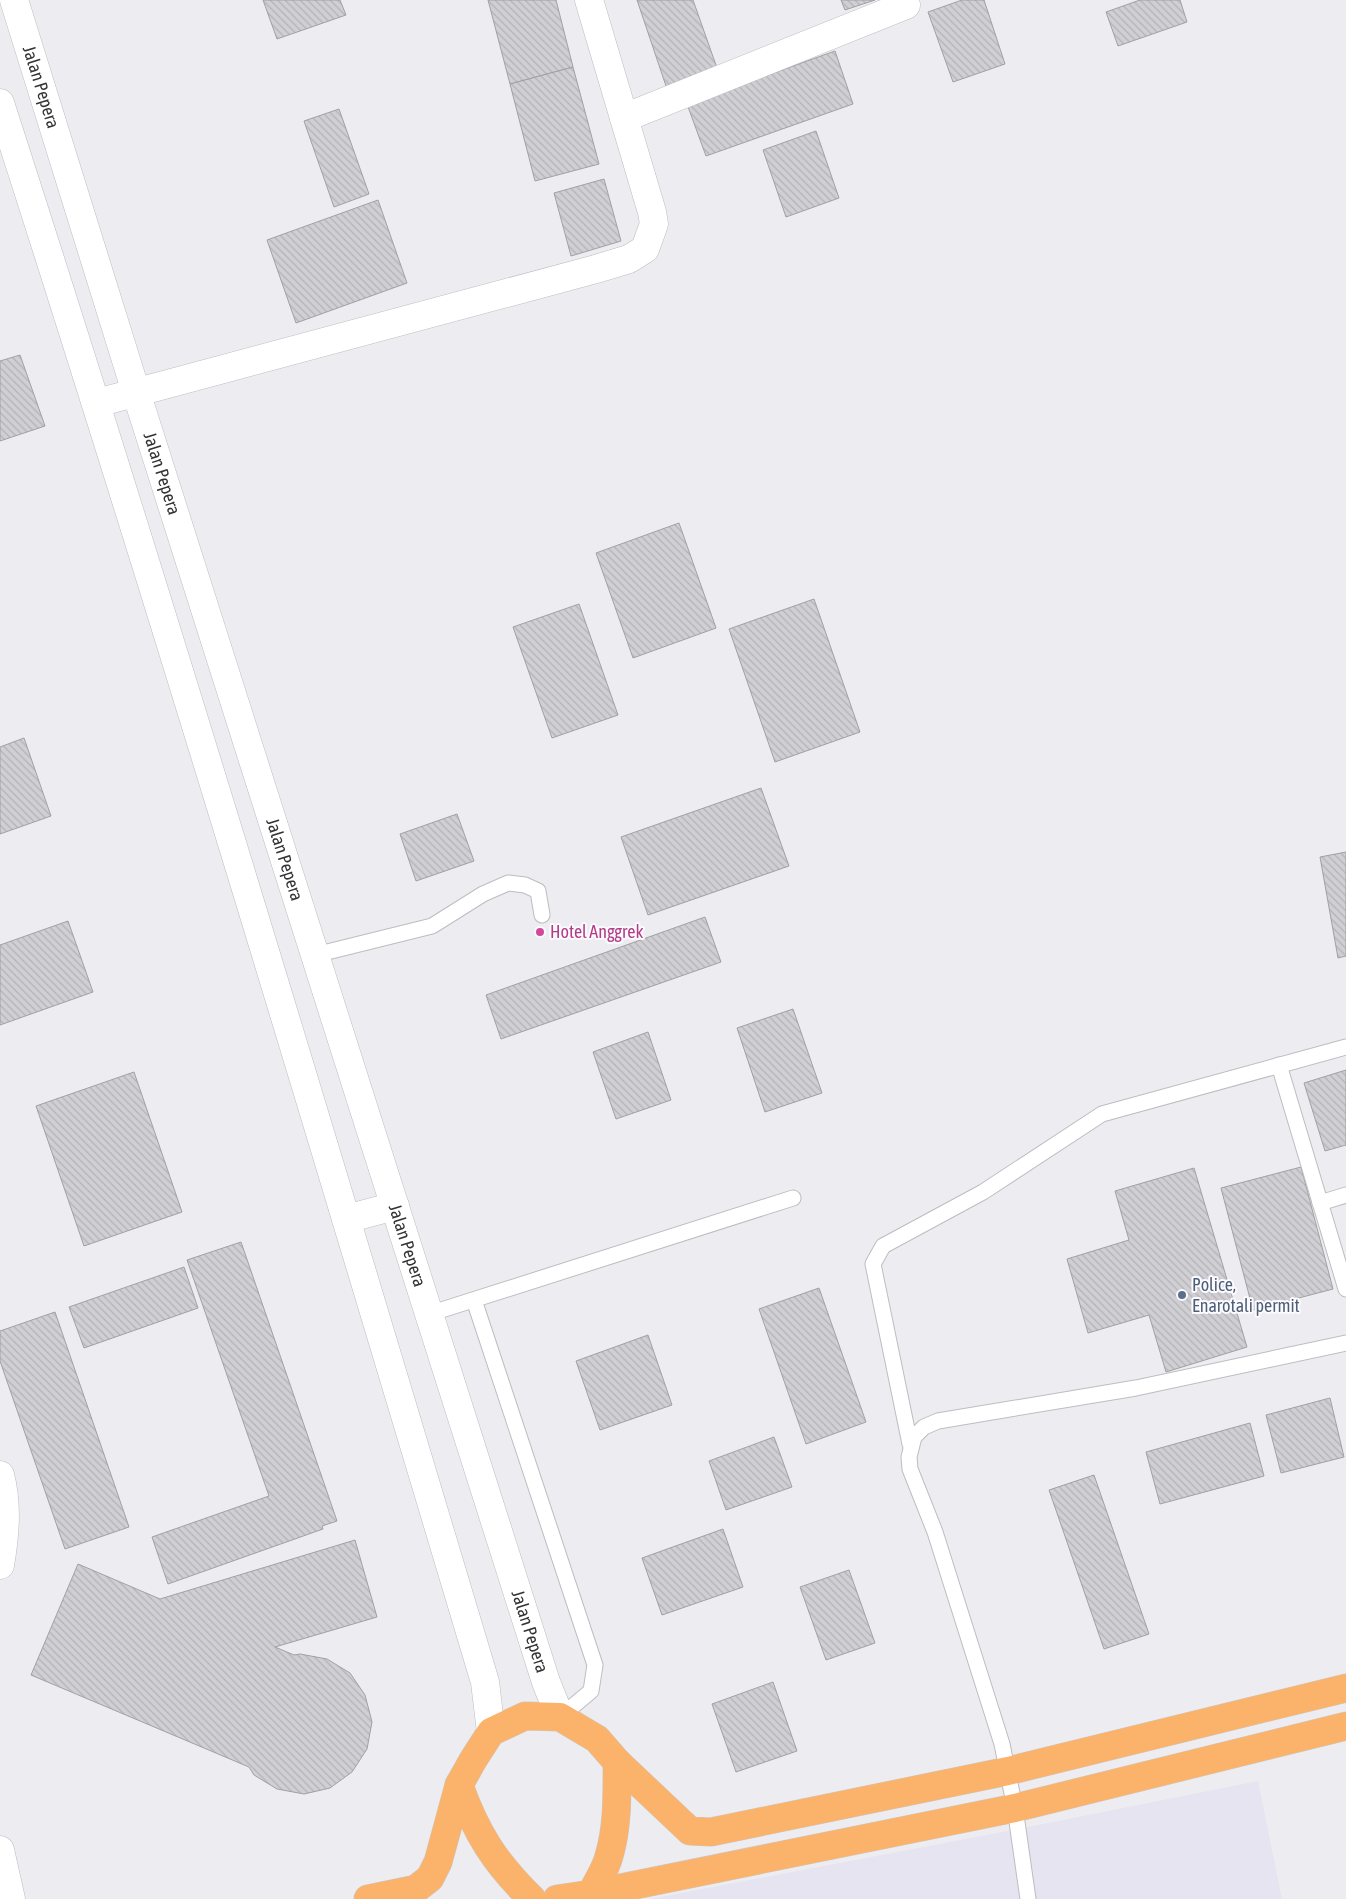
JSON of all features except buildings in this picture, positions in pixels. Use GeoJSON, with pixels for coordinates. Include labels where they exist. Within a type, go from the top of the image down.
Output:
{"type":"FeatureCollection","features":[{"type":"Feature","properties":{"kind":"highway"},"geometry":{"type":"LineString","coordinates":[[368,1899],[416,1889],[430,1878],[438,1862],[459,1785],[491,1732],[525,1716],[560,1717],[597,1739],[617,1762],[690,1831],[711,1832],[1008,1771],[1346,1688]]}},
{"type":"Feature","properties":{"kind":"highway"},"geometry":{"type":"LineString","coordinates":[[557,1899],[591,1894],[1015,1808],[1346,1726]]}},
{"type":"Feature","properties":{"kind":"highway"},"geometry":{"type":"LineString","coordinates":[[591,1894],[609,1858],[614,1839],[617,1762]]}},
{"type":"Feature","properties":{"kind":"highway"},"geometry":{"type":"LineString","coordinates":[[459,1785],[477,1831],[492,1855],[508,1876],[532,1899]]}},
{"type":"Feature","properties":{"kind":"main road","name":"Jalan Pepera"},"geometry":{"type":"LineString","coordinates":[[14,0],[136,392],[546,1682],[560,1717]]}},
{"type":"Feature","properties":{"kind":"main road"},"geometry":{"type":"LineString","coordinates":[[97,403],[596,269],[636,255],[645,249],[654,224],[589,0]]}},
{"type":"Feature","properties":{"kind":"main road"},"geometry":{"type":"LineString","coordinates":[[624,118],[906,5]]}},
{"type":"Feature","properties":{"kind":"main road"},"geometry":{"type":"LineString","coordinates":[[0,103],[97,403],[486,1682],[491,1732]]}},
{"type":"Feature","properties":{"kind":"main road"},"geometry":{"type":"LineString","coordinates":[[346,1219],[395,1206]]}},
{"type":"Feature","properties":{"kind":"main road"},"geometry":{"type":"LineString","coordinates":[[0,1475],[5,1516],[4,1541],[0,1565]]}},
{"type":"Feature","properties":{"kind":"main road"},"geometry":{"type":"LineString","coordinates":[[0,1850],[11,1899]]}},
{"type":"Feature","properties":{"kind":"lane"},"geometry":{"type":"LineString","coordinates":[[315,955],[432,926],[483,894],[508,883],[525,885],[538,891],[542,915]]}},
{"type":"Feature","properties":{"kind":"lane"},"geometry":{"type":"LineString","coordinates":[[1028,1899],[1015,1808],[1002,1744],[935,1532],[910,1469],[910,1444],[873,1264],[883,1246],[983,1192],[1102,1114],[1346,1046]]}},
{"type":"Feature","properties":{"kind":"lane"},"geometry":{"type":"LineString","coordinates":[[1279,1065],[1346,1286]]}},
{"type":"Feature","properties":{"kind":"lane"},"geometry":{"type":"LineString","coordinates":[[1320,1203],[1346,1195]]}},
{"type":"Feature","properties":{"kind":"lane"},"geometry":{"type":"LineString","coordinates":[[429,1314],[793,1198]]}},
{"type":"Feature","properties":{"kind":"lane"},"geometry":{"type":"LineString","coordinates":[[474,1300],[595,1665],[592,1691],[560,1717]]}},
{"type":"Feature","properties":{"kind":"lane"},"geometry":{"type":"LineString","coordinates":[[910,1444],[924,1427],[938,1421],[1136,1388],[1346,1343]]}},
{"type":"Feature","properties":{"kind":"shaded area"},"geometry":{"type":"Polygon","coordinates":[[[1258,1781],[1282,1899],[650,1899],[1018,1829],[1258,1781]]]}},
{"type":"Feature","properties":{"kind":"place","name":"Hotel Anggrek"},"geometry":{"type":"Point","coordinates":[540,932]}},
{"type":"Feature","properties":{"kind":"place","name":"Police, Enarotali permit"},"geometry":{"type":"Point","coordinates":[1182,1295]}}]}
